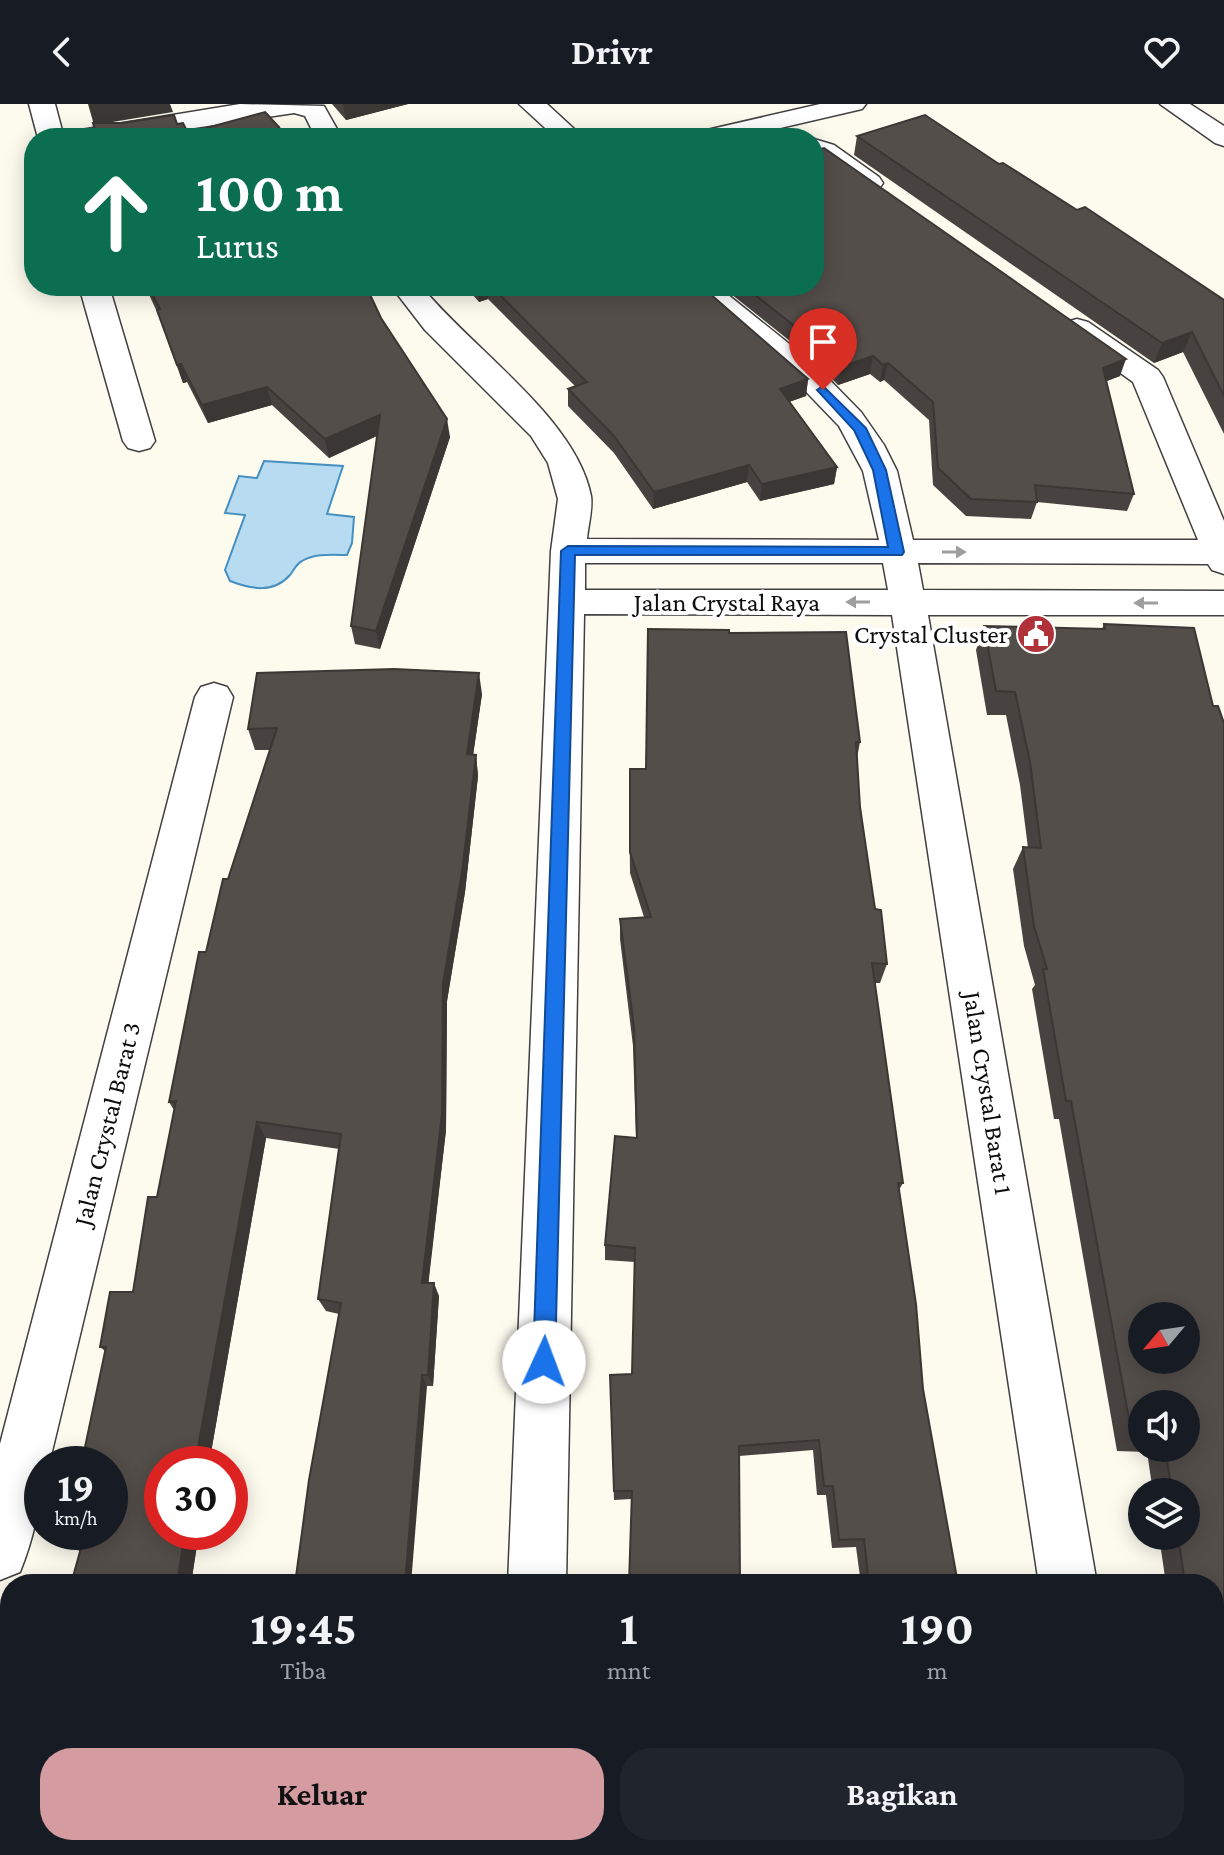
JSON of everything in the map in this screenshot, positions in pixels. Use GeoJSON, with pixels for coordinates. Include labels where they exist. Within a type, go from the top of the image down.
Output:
{"type":"FeatureCollection","features":[{"type":"Feature","properties":{"kind":"street"},"geometry":{"type":"LineString","coordinates":[[42,104],[48,128]]}},
{"type":"Feature","properties":{"kind":"street"},"geometry":{"type":"LineString","coordinates":[[532,104],[560,128]]}},
{"type":"Feature","properties":{"kind":"street"},"geometry":{"type":"LineString","coordinates":[[747,128],[853,104]]}},
{"type":"Feature","properties":{"kind":"street"},"geometry":{"type":"LineString","coordinates":[[1173,104],[1224,138]]}},
{"type":"Feature","properties":{"kind":"street"},"geometry":{"type":"LineString","coordinates":[[141,128],[296,105],[315,111],[324,128]]}},
{"type":"Feature","properties":{"kind":"street"},"geometry":{"type":"LineString","coordinates":[[824,151],[889,196]]}},
{"type":"Feature","properties":{"kind":"street"},"geometry":{"type":"LineString","coordinates":[[97,296],[139,441]]}},
{"type":"Feature","properties":{"kind":"street"},"geometry":{"type":"LineString","coordinates":[[414,296],[436,324],[544,430],[564,463],[575,499],[568,551],[537,1574]]}},
{"type":"Feature","properties":{"kind":"street","name":"Jalan Crystal Barat 1"},"geometry":{"type":"LineString","coordinates":[[711,296],[823,390],[859,428],[879,470],[908,602],[1066,1574]]}},
{"type":"Feature","properties":{"kind":"street"},"geometry":{"type":"LineString","coordinates":[[1057,314],[1147,377],[1223,555]]}},
{"type":"Feature","properties":{"kind":"street","name":"Jalan Crystal Raya"},"geometry":{"type":"LineString","coordinates":[[568,551],[1223,555]]}},
{"type":"Feature","properties":{"kind":"street","name":"Jalan Crystal Raya"},"geometry":{"type":"LineString","coordinates":[[567,602],[1224,603]]}},
{"type":"Feature","properties":{"kind":"street","name":"Jalan Crystal Barat 3"},"geometry":{"type":"LineString","coordinates":[[0,1552],[214,697]]}},
{"type":"Feature","properties":{"kind":"water"},"geometry":{"type":"Polygon","coordinates":[[[264,461],[343,466],[327,514],[354,517],[352,543],[347,555],[307,558],[283,581],[262,588],[230,581],[225,570],[245,515],[225,513],[239,476],[257,478],[264,461]]]}},
{"type":"Feature","properties":{"kind":"building"},"geometry":{"type":"Polygon","coordinates":[[[265,112],[280,128],[206,128],[265,112]]]}},
{"type":"Feature","properties":{"kind":"building"},"geometry":{"type":"Polygon","coordinates":[[[174,115],[177,124],[183,123],[186,128],[94,128],[93,123],[122,123],[174,115]]]}},
{"type":"Feature","properties":{"kind":"building"},"geometry":{"type":"Polygon","coordinates":[[[925,115],[1077,210],[1085,207],[1224,300],[1224,396],[1192,332],[1162,343],[857,136],[925,115]]]}},
{"type":"Feature","properties":{"kind":"building"},"geometry":{"type":"Polygon","coordinates":[[[824,148],[1126,359],[1103,368],[1134,494],[1035,485],[1037,502],[971,499],[938,468],[933,402],[888,363],[883,365],[873,356],[841,367],[757,296],[824,296],[824,148]]]}},
{"type":"Feature","properties":{"kind":"building"},"geometry":{"type":"Polygon","coordinates":[[[153,296],[371,296],[381,318],[447,419],[376,631],[351,626],[380,415],[325,439],[267,387],[202,405],[181,364],[177,365],[157,310],[160,309],[153,296]]]}},
{"type":"Feature","properties":{"kind":"building"},"geometry":{"type":"Polygon","coordinates":[[[501,296],[713,296],[808,379],[780,389],[837,467],[762,484],[749,465],[654,492],[614,436],[568,389],[587,382],[501,296]]]}},
{"type":"Feature","properties":{"kind":"building"},"geometry":{"type":"Polygon","coordinates":[[[1104,624],[1194,628],[1213,706],[1218,706],[1224,723],[1224,1574],[1184,1574],[1180,1550],[1200,1550],[1200,1478],[1170,1478],[1167,1462],[1200,1462],[1200,1390],[1128,1390],[1128,1414],[1071,1101],[1066,1101],[1043,969],[1047,969],[1034,926],[1023,847],[1041,848],[1030,762],[1015,692],[996,691],[984,626],[1105,629],[1104,624]]]}},
{"type":"Feature","properties":{"kind":"building"},"geometry":{"type":"Polygon","coordinates":[[[648,629],[729,630],[729,633],[846,632],[860,742],[856,742],[860,807],[875,909],[881,910],[887,964],[872,963],[903,1183],[898,1183],[916,1304],[923,1389],[956,1574],[868,1574],[864,1539],[839,1540],[833,1486],[824,1486],[819,1440],[739,1446],[740,1574],[629,1574],[632,1491],[614,1491],[610,1375],[632,1374],[635,1248],[605,1245],[615,1136],[637,1138],[634,1028],[620,919],[651,917],[630,852],[630,769],[646,769],[648,629]]]}},
{"type":"Feature","properties":{"kind":"building"},"geometry":{"type":"Polygon","coordinates":[[[394,669],[479,673],[467,754],[476,755],[462,872],[443,983],[442,1114],[422,1283],[434,1283],[428,1375],[422,1375],[406,1574],[296,1574],[309,1480],[341,1303],[318,1299],[341,1134],[257,1122],[198,1446],[144,1446],[144,1550],[182,1550],[179,1574],[74,1574],[80,1550],[128,1550],[128,1446],[85,1446],[106,1347],[100,1347],[110,1292],[133,1292],[148,1197],[157,1197],[176,1101],[169,1102],[199,952],[206,952],[223,879],[228,879],[277,728],[248,729],[257,673],[394,669]]]}},
{"type":"Feature","properties":{"kind":"place","name":"Crystal Cluster"},"geometry":{"type":"Point","coordinates":[1036,634]}},
{"type":"Feature","properties":{"kind":"route"},"geometry":{"type":"LineString","coordinates":[[544,1362],[568,551],[897,552],[879,470],[859,428],[823,390]]}}]}
